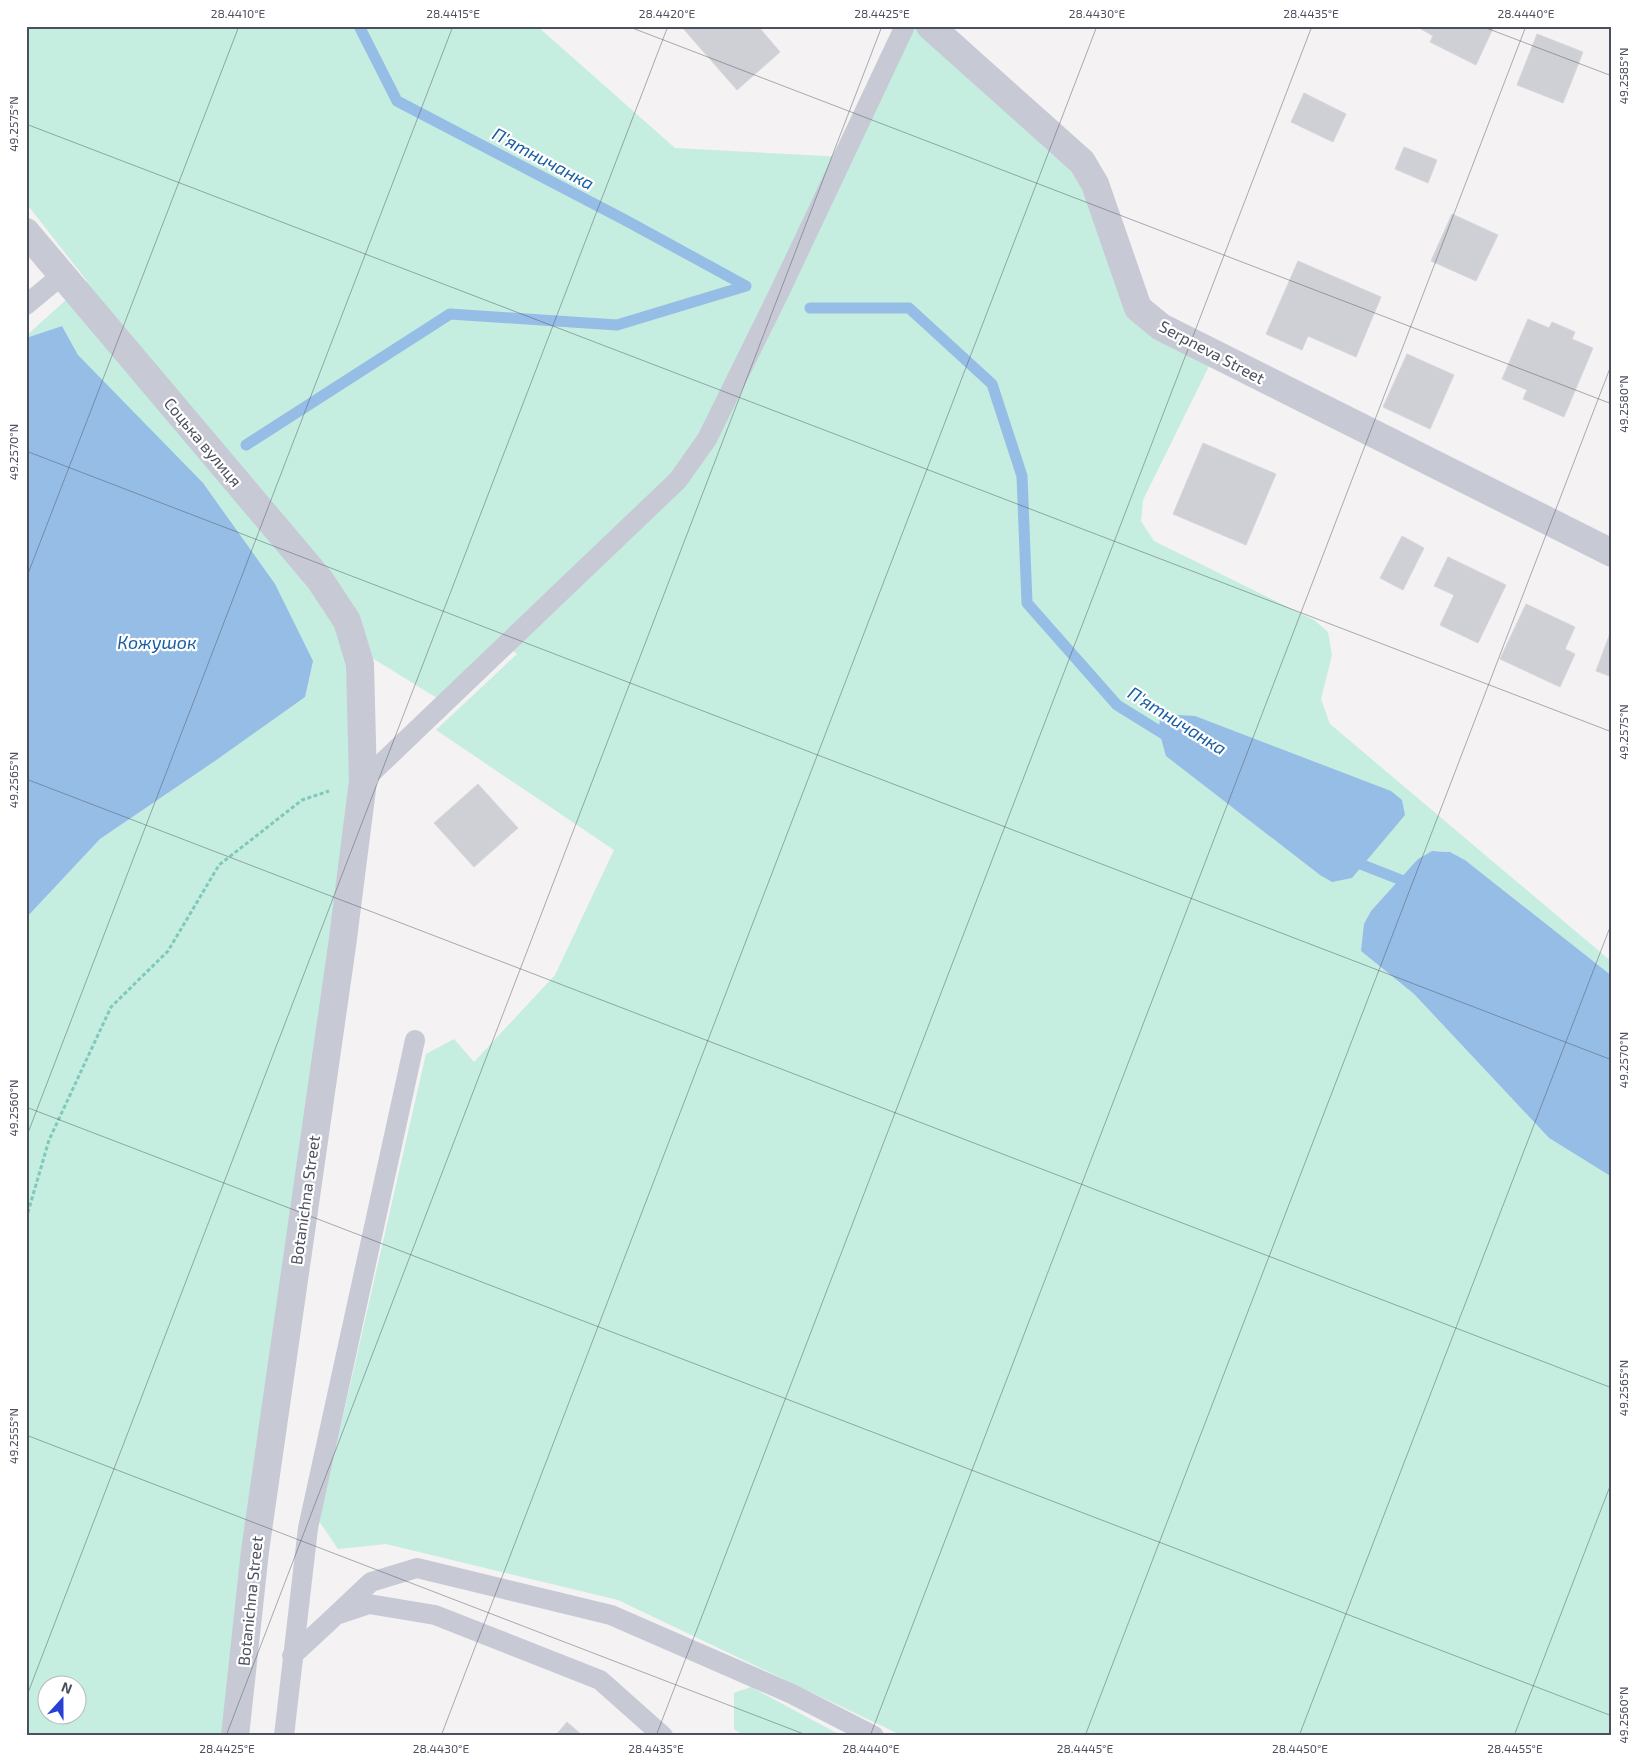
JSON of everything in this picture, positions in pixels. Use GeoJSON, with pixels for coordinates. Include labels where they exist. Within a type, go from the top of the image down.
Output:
{"type":"FeatureCollection","features":[{"type":"Feature","properties":{"kind":"street","name":"Serpneva Street"},"geometry":{"type":"LineString","coordinates":[[930,26],[1082,162],[1096,184],[1138,308],[1161,327],[1612,553]]}},
{"type":"Feature","properties":{"kind":"street","name":"Соцька вулиця"},"geometry":{"type":"LineString","coordinates":[[26,232],[320,580],[348,621],[360,664]]}},
{"type":"Feature","properties":{"kind":"street","name":"Botanichna Street"},"geometry":{"type":"LineString","coordinates":[[235,1736],[255,1551],[340,956],[363,781],[360,664]]}},
{"type":"Feature","properties":{"kind":"lane"},"geometry":{"type":"LineString","coordinates":[[363,781],[678,480],[707,439],[779,293],[905,26]]}},
{"type":"Feature","properties":{"kind":"lane"},"geometry":{"type":"LineString","coordinates":[[26,305],[62,275]]}},
{"type":"Feature","properties":{"kind":"lane"},"geometry":{"type":"LineString","coordinates":[[284,1736],[308,1528],[415,1040]]}},
{"type":"Feature","properties":{"kind":"lane"},"geometry":{"type":"LineString","coordinates":[[292,1656],[371,1582],[417,1568],[611,1615],[792,1694],[874,1736]]}},
{"type":"Feature","properties":{"kind":"lane"},"geometry":{"type":"LineString","coordinates":[[336,1615],[369,1604],[435,1615],[600,1680],[663,1736]]}},
{"type":"Feature","properties":{"kind":"path"},"geometry":{"type":"LineString","coordinates":[[26,1219],[49,1140],[112,1007],[168,950],[219,864],[302,800],[363,781]]}},
{"type":"Feature","properties":{"kind":"green space"},"geometry":{"type":"Polygon","coordinates":[[[26,26],[537,26],[675,148],[843,157],[905,26],[930,26],[1082,162],[1138,308],[1215,354],[1143,500],[1141,521],[1154,541],[1314,620],[1328,632],[1332,655],[1321,699],[1330,724],[1612,962],[1612,976],[1465,860],[1442,851],[1436,851],[1418,859],[1361,951],[1414,994],[1549,1138],[1612,1177],[1612,1736],[903,1736],[618,1600],[386,1544],[338,1549],[319,1521],[426,1054],[454,1039],[474,1062],[555,975],[614,850],[436,730],[517,654],[506,645],[445,703],[361,651],[353,780],[228,1736],[26,1736],[26,918],[100,839],[215,761],[304,697],[78,355],[62,326],[26,338],[87,281],[26,203],[26,26]]]}},
{"type":"Feature","properties":{"kind":"green space"},"geometry":{"type":"Polygon","coordinates":[[[751,1687],[842,1736],[745,1736],[734,1729],[734,1693],[751,1687]]]}},
{"type":"Feature","properties":{"kind":"water","name":"Кожушок"},"geometry":{"type":"Polygon","coordinates":[[[62,326],[78,355],[203,483],[275,584],[313,661],[305,697],[100,839],[26,918],[26,338],[62,326]]]}},
{"type":"Feature","properties":{"kind":"water"},"geometry":{"type":"Polygon","coordinates":[[[1177,715],[1195,716],[1391,791],[1402,800],[1405,815],[1352,878],[1332,882],[1320,875],[1166,756],[1159,731],[1160,717],[1177,715]]]}},
{"type":"Feature","properties":{"kind":"water"},"geometry":{"type":"Polygon","coordinates":[[[1432,851],[1450,852],[1465,860],[1612,976],[1612,1177],[1549,1138],[1414,994],[1361,951],[1364,924],[1371,911],[1418,859],[1432,851]]]}},
{"type":"Feature","properties":{"kind":"building"},"geometry":{"type":"Polygon","coordinates":[[[681,26],[758,26],[780,52],[737,90],[681,26]]]}},
{"type":"Feature","properties":{"kind":"building"},"geometry":{"type":"Polygon","coordinates":[[[1416,26],[1494,26],[1476,65],[1430,42],[1433,36],[1416,26]]]}},
{"type":"Feature","properties":{"kind":"building"},"geometry":{"type":"Polygon","coordinates":[[[1537,34],[1583,52],[1563,103],[1517,85],[1537,34]]]}},
{"type":"Feature","properties":{"kind":"building"},"geometry":{"type":"Polygon","coordinates":[[[1304,93],[1346,114],[1333,142],[1291,122],[1304,93]]]}},
{"type":"Feature","properties":{"kind":"building"},"geometry":{"type":"Polygon","coordinates":[[[1404,147],[1437,160],[1428,183],[1395,169],[1404,147]]]}},
{"type":"Feature","properties":{"kind":"building"},"geometry":{"type":"Polygon","coordinates":[[[1452,214],[1498,235],[1476,281],[1431,261],[1452,214]]]}},
{"type":"Feature","properties":{"kind":"building"},"geometry":{"type":"Polygon","coordinates":[[[1298,261],[1381,297],[1356,357],[1308,336],[1302,350],[1266,334],[1298,261]]]}},
{"type":"Feature","properties":{"kind":"building"},"geometry":{"type":"Polygon","coordinates":[[[1528,319],[1549,328],[1552,322],[1575,332],[1572,339],[1593,348],[1564,417],[1523,399],[1527,390],[1502,379],[1528,319]]]}},
{"type":"Feature","properties":{"kind":"building"},"geometry":{"type":"Polygon","coordinates":[[[1407,354],[1454,375],[1430,429],[1383,407],[1407,354]]]}},
{"type":"Feature","properties":{"kind":"building"},"geometry":{"type":"Polygon","coordinates":[[[1203,443],[1276,474],[1246,545],[1173,514],[1203,443]]]}},
{"type":"Feature","properties":{"kind":"building"},"geometry":{"type":"Polygon","coordinates":[[[1402,536],[1424,548],[1403,590],[1380,578],[1402,536]]]}},
{"type":"Feature","properties":{"kind":"building"},"geometry":{"type":"Polygon","coordinates":[[[1448,557],[1506,585],[1478,643],[1440,625],[1454,595],[1434,586],[1448,557]]]}},
{"type":"Feature","properties":{"kind":"building"},"geometry":{"type":"Polygon","coordinates":[[[1526,604],[1575,627],[1565,649],[1575,654],[1560,687],[1500,659],[1526,604]]]}},
{"type":"Feature","properties":{"kind":"building"},"geometry":{"type":"Polygon","coordinates":[[[1612,628],[1612,677],[1596,671],[1612,628]]]}},
{"type":"Feature","properties":{"kind":"building"},"geometry":{"type":"Polygon","coordinates":[[[478,784],[518,828],[474,867],[434,823],[478,784]]]}},
{"type":"Feature","properties":{"kind":"building"},"geometry":{"type":"Polygon","coordinates":[[[567,1722],[583,1736],[555,1736],[567,1722]]]}},
{"type":"Feature","properties":{"kind":"waterway","name":"П'ятничанка"},"geometry":{"type":"LineString","coordinates":[[359,26],[397,101],[625,220],[746,286]]}},
{"type":"Feature","properties":{"kind":"waterway"},"geometry":{"type":"LineString","coordinates":[[246,445],[450,314],[617,325],[746,286]]}},
{"type":"Feature","properties":{"kind":"waterway","name":"П'ятничанка"},"geometry":{"type":"LineString","coordinates":[[810,308],[909,308],[992,384],[1022,476],[1027,603],[1117,705],[1172,739]]}},
{"type":"Feature","properties":{"kind":"waterway","name":"П'ятничанка"},"geometry":{"type":"LineString","coordinates":[[1350,860],[1414,885]]}}]}
